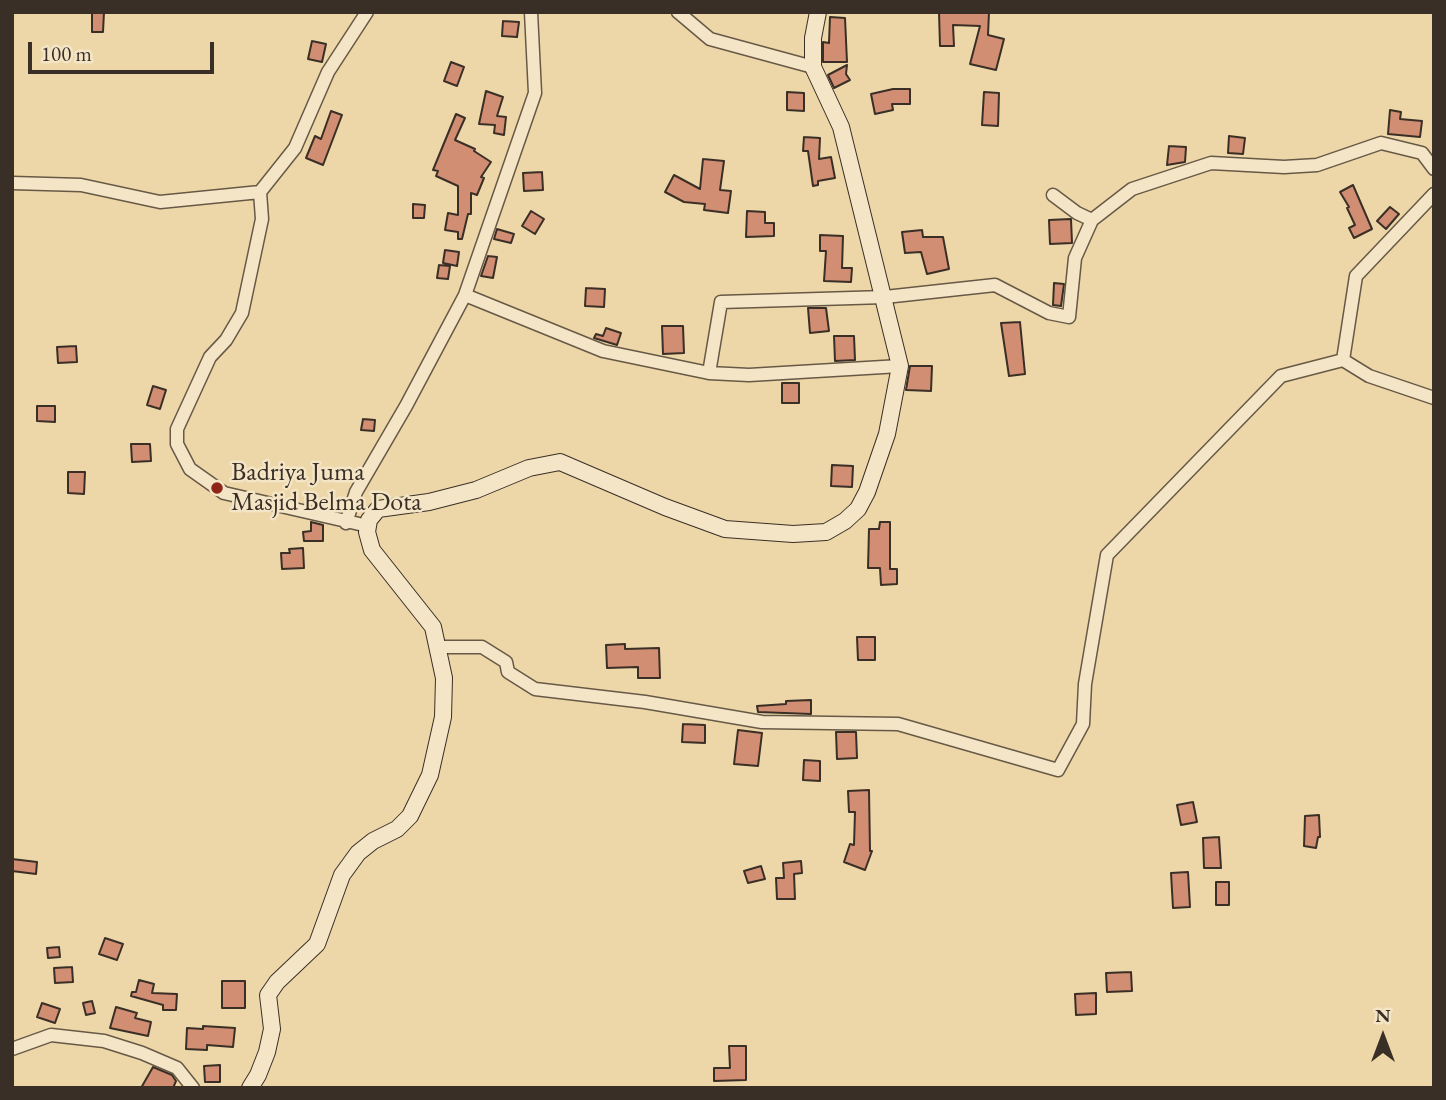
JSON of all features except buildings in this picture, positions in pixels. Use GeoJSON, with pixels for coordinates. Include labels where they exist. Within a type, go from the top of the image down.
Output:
{"type":"FeatureCollection","features":[{"type":"Feature","properties":{"kind":"main road"},"geometry":{"type":"LineString","coordinates":[[250,1088],[258,1076],[267,1052],[272,1029],[268,995],[277,982],[317,944],[342,875],[358,853],[397,828],[410,816],[430,775],[443,717],[444,678],[433,627],[372,550],[367,532],[369,520],[378,509],[453,496],[529,468],[560,462],[725,530],[793,534],[826,532],[845,521],[858,509],[867,492],[887,434],[900,366],[841,127],[813,67],[813,38],[818,12]]}},
{"type":"Feature","properties":{"kind":"street"},"geometry":{"type":"LineString","coordinates":[[367,12],[328,72],[295,148],[260,192],[262,219],[242,313],[226,340],[210,357],[177,429],[177,444],[190,469],[224,493],[368,526]]}},
{"type":"Feature","properties":{"kind":"street"},"geometry":{"type":"LineString","coordinates":[[346,523],[356,492],[465,295],[535,93],[531,12]]}},
{"type":"Feature","properties":{"kind":"street"},"geometry":{"type":"LineString","coordinates":[[678,12],[710,39],[813,67]]}},
{"type":"Feature","properties":{"kind":"street"},"geometry":{"type":"LineString","coordinates":[[709,373],[721,302],[885,297],[995,285],[1049,313],[1069,317],[1075,258],[1092,220],[1132,189],[1211,163],[1284,167],[1317,165],[1381,143],[1422,153],[1434,169]]}},
{"type":"Feature","properties":{"kind":"street"},"geometry":{"type":"LineString","coordinates":[[12,183],[80,185],[160,202],[260,192]]}},
{"type":"Feature","properties":{"kind":"street"},"geometry":{"type":"LineString","coordinates":[[1343,360],[1356,276],[1434,194]]}},
{"type":"Feature","properties":{"kind":"street"},"geometry":{"type":"LineString","coordinates":[[1054,195],[1077,213],[1092,220]]}},
{"type":"Feature","properties":{"kind":"street"},"geometry":{"type":"LineString","coordinates":[[465,295],[603,351],[709,373],[749,375],[900,366]]}},
{"type":"Feature","properties":{"kind":"street"},"geometry":{"type":"LineString","coordinates":[[439,648],[482,647],[506,662],[508,673],[535,690],[645,702],[762,722],[898,724],[1058,770],[1083,724],[1085,684],[1107,555],[1281,376],[1343,360],[1369,376],[1434,398]]}},
{"type":"Feature","properties":{"kind":"street"},"geometry":{"type":"LineString","coordinates":[[12,1049],[51,1035],[104,1041],[177,1068],[193,1088]]}},
{"type":"Feature","properties":{"kind":"place","name":"Badriya Juma Masjid Belma Dota"},"geometry":{"type":"Point","coordinates":[217,488]}}]}
